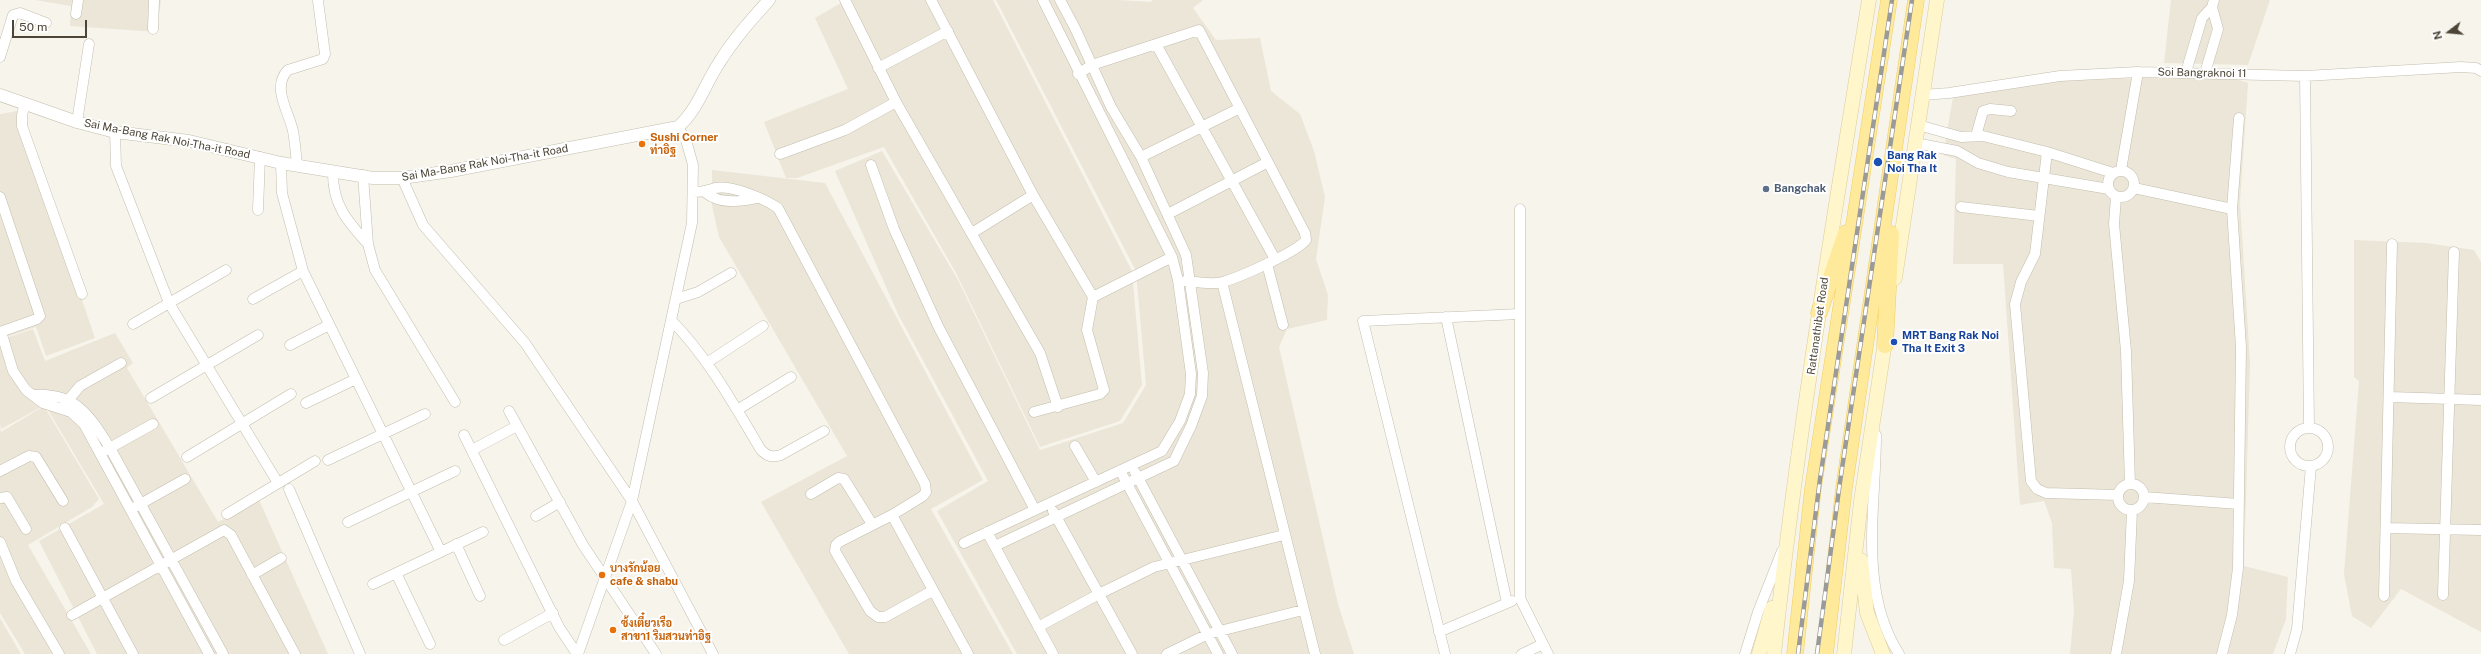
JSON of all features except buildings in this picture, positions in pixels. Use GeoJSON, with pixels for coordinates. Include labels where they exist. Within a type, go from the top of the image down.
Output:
{"type":"FeatureCollection","features":[{"type":"Feature","properties":{"kind":"main road","name":"Rattanathibet Road"},"geometry":{"type":"LineString","coordinates":[[1774,654],[1787,538],[1819,313],[1869,0]]}},
{"type":"Feature","properties":{"kind":"main road","name":"Rattanathibet Road"},"geometry":{"type":"LineString","coordinates":[[1795,654],[1813,488],[1889,0]]}},
{"type":"Feature","properties":{"kind":"main road"},"geometry":{"type":"LineString","coordinates":[[1825,654],[1844,488],[1916,0]]}},
{"type":"Feature","properties":{"kind":"main road"},"geometry":{"type":"LineString","coordinates":[[1844,654],[1861,501],[1937,0]]}},
{"type":"Feature","properties":{"kind":"main road"},"geometry":{"type":"LineString","coordinates":[[1885,345],[1896,134]]}},
{"type":"Feature","properties":{"kind":"main road"},"geometry":{"type":"LineString","coordinates":[[1819,313],[1861,187]]}},
{"type":"Feature","properties":{"kind":"main road"},"geometry":{"type":"LineString","coordinates":[[1861,501],[1861,557],[1863,587],[1867,613],[1883,654]]}},
{"type":"Feature","properties":{"kind":"main road"},"geometry":{"type":"LineString","coordinates":[[1759,654],[1783,569]]}},
{"type":"Feature","properties":{"kind":"street"},"geometry":{"type":"LineString","coordinates":[[76,14],[78,0]]}},
{"type":"Feature","properties":{"kind":"street"},"geometry":{"type":"LineString","coordinates":[[152,28],[154,0]]}},
{"type":"Feature","properties":{"kind":"street"},"geometry":{"type":"LineString","coordinates":[[577,654],[605,580],[632,501],[692,223],[693,165],[690,151],[678,128],[690,115],[719,63],[734,42],[769,0]]}},
{"type":"Feature","properties":{"kind":"street"},"geometry":{"type":"LineString","coordinates":[[845,0],[896,102],[1040,353],[1058,406]]}},
{"type":"Feature","properties":{"kind":"street"},"geometry":{"type":"LineString","coordinates":[[931,0],[1034,195],[1093,297],[1087,330],[1104,390],[1100,394],[1034,412]]}},
{"type":"Feature","properties":{"kind":"street"},"geometry":{"type":"LineString","coordinates":[[964,543],[1162,451],[1180,421],[1190,394],[1191,374],[1178,280],[1172,256],[1078,74],[1062,37],[1042,0]]}},
{"type":"Feature","properties":{"kind":"street"},"geometry":{"type":"LineString","coordinates":[[995,546],[1126,482],[1166,466],[1174,461],[1191,426],[1202,396],[1202,373],[1186,255],[1142,157],[1111,107],[1075,28],[1060,0]]}},
{"type":"Feature","properties":{"kind":"street"},"geometry":{"type":"LineString","coordinates":[[297,165],[293,129],[282,95],[282,81],[283,75],[288,70],[323,59],[325,54],[318,1]]}},
{"type":"Feature","properties":{"kind":"street"},"geometry":{"type":"LineString","coordinates":[[2186,72],[2202,18],[2213,3]]}},
{"type":"Feature","properties":{"kind":"street"},"geometry":{"type":"LineString","coordinates":[[2205,73],[2218,29],[2213,3]]}},
{"type":"Feature","properties":{"kind":"street"},"geometry":{"type":"LineString","coordinates":[[0,57],[13,14],[20,13],[46,23]]}},
{"type":"Feature","properties":{"kind":"street"},"geometry":{"type":"LineString","coordinates":[[1078,74],[1092,65],[1157,46],[1199,30],[1305,233],[1306,240],[1302,245],[1271,261],[1222,282],[1178,280]]}},
{"type":"Feature","properties":{"kind":"street"},"geometry":{"type":"LineString","coordinates":[[878,68],[948,31]]}},
{"type":"Feature","properties":{"kind":"street"},"geometry":{"type":"LineString","coordinates":[[77,122],[89,44]]}},
{"type":"Feature","properties":{"kind":"street"},"geometry":{"type":"LineString","coordinates":[[1157,46],[1232,180],[1271,261],[1283,325]]}},
{"type":"Feature","properties":{"kind":"street","name":"Soi Bangraknoi 11"},"geometry":{"type":"LineString","coordinates":[[1922,94],[1949,93],[2060,76],[2138,72],[2305,76],[2461,67],[2476,68],[2481,71]]}},
{"type":"Feature","properties":{"kind":"street"},"geometry":{"type":"LineString","coordinates":[[2130,484],[2126,351],[2114,224],[2116,197],[2109,189],[2108,180],[2117,172],[2138,72]]}},
{"type":"Feature","properties":{"kind":"street"},"geometry":{"type":"LineString","coordinates":[[2305,76],[2308,427]]}},
{"type":"Feature","properties":{"kind":"street","name":"Sai Ma-Bang Rak Noi-Tha-it Road"},"geometry":{"type":"LineString","coordinates":[[0,95],[77,122],[115,132],[184,141],[281,162],[333,171],[402,178],[526,158],[678,128]]}},
{"type":"Feature","properties":{"kind":"street"},"geometry":{"type":"LineString","coordinates":[[780,154],[845,130],[896,102]]}},
{"type":"Feature","properties":{"kind":"street"},"geometry":{"type":"LineString","coordinates":[[25,103],[22,126],[82,294]]}},
{"type":"Feature","properties":{"kind":"street"},"geometry":{"type":"LineString","coordinates":[[1142,157],[1240,108]]}},
{"type":"Feature","properties":{"kind":"street"},"geometry":{"type":"LineString","coordinates":[[1976,136],[1983,111],[1990,109],[2011,111]]}},
{"type":"Feature","properties":{"kind":"street"},"geometry":{"type":"LineString","coordinates":[[2222,654],[2235,591],[2239,504],[2241,347],[2232,209],[2239,118]]}},
{"type":"Feature","properties":{"kind":"street"},"geometry":{"type":"LineString","coordinates":[[1918,125],[1961,137],[1976,136],[2047,152],[2132,176],[2134,188],[2129,195],[2116,197]]}},
{"type":"Feature","properties":{"kind":"street"},"geometry":{"type":"LineString","coordinates":[[115,132],[116,166],[169,304],[278,483]]}},
{"type":"Feature","properties":{"kind":"street"},"geometry":{"type":"LineString","coordinates":[[1915,143],[1957,151],[1978,163],[2008,172],[2043,176],[2109,189]]}},
{"type":"Feature","properties":{"kind":"street"},"geometry":{"type":"LineString","coordinates":[[2047,152],[2035,254],[2021,282],[2015,304],[2031,481],[2037,489],[2046,492],[2118,495]]}},
{"type":"Feature","properties":{"kind":"street"},"geometry":{"type":"LineString","coordinates":[[258,210],[260,157]]}},
{"type":"Feature","properties":{"kind":"street"},"geometry":{"type":"LineString","coordinates":[[281,162],[282,193],[303,271],[441,552]]}},
{"type":"Feature","properties":{"kind":"street"},"geometry":{"type":"LineString","coordinates":[[1168,214],[1268,162]]}},
{"type":"Feature","properties":{"kind":"street"},"geometry":{"type":"LineString","coordinates":[[871,165],[894,228],[938,326],[1035,510]]}},
{"type":"Feature","properties":{"kind":"street"},"geometry":{"type":"LineString","coordinates":[[333,171],[333,189],[338,203],[351,225],[368,244]]}},
{"type":"Feature","properties":{"kind":"street"},"geometry":{"type":"LineString","coordinates":[[363,175],[368,244],[375,270],[455,402]]}},
{"type":"Feature","properties":{"kind":"street"},"geometry":{"type":"LineString","coordinates":[[402,178],[423,225],[525,342],[632,501],[713,654]]}},
{"type":"Feature","properties":{"kind":"street"},"geometry":{"type":"LineString","coordinates":[[693,192],[706,193],[715,188],[747,191],[757,198],[778,208],[925,484],[926,492],[923,496],[892,515],[872,524],[836,545],[835,551],[870,612],[878,617],[885,617],[932,591]]}},
{"type":"Feature","properties":{"kind":"street"},"geometry":{"type":"LineString","coordinates":[[2134,188],[2232,209]]}},
{"type":"Feature","properties":{"kind":"street"},"geometry":{"type":"LineString","coordinates":[[972,233],[1034,195]]}},
{"type":"Feature","properties":{"kind":"street"},"geometry":{"type":"LineString","coordinates":[[0,197],[40,316],[37,319],[2,335],[13,372],[18,381],[33,395],[45,399],[61,409],[71,412],[84,424],[101,453],[171,559],[223,654]]}},
{"type":"Feature","properties":{"kind":"street"},"geometry":{"type":"LineString","coordinates":[[1961,207],[2039,216]]}},
{"type":"Feature","properties":{"kind":"street"},"geometry":{"type":"LineString","coordinates":[[1520,209],[1520,598],[1548,654]]}},
{"type":"Feature","properties":{"kind":"street"},"geometry":{"type":"LineString","coordinates":[[2384,596],[2390,397],[2392,244]]}},
{"type":"Feature","properties":{"kind":"street"},"geometry":{"type":"LineString","coordinates":[[2443,595],[2448,398],[2454,252]]}},
{"type":"Feature","properties":{"kind":"street"},"geometry":{"type":"LineString","coordinates":[[1093,297],[1172,256]]}},
{"type":"Feature","properties":{"kind":"street"},"geometry":{"type":"LineString","coordinates":[[133,324],[226,270]]}},
{"type":"Feature","properties":{"kind":"street"},"geometry":{"type":"LineString","coordinates":[[252,299],[303,271]]}},
{"type":"Feature","properties":{"kind":"street"},"geometry":{"type":"LineString","coordinates":[[676,299],[698,292],[731,273]]}},
{"type":"Feature","properties":{"kind":"street"},"geometry":{"type":"LineString","coordinates":[[1222,282],[1284,535],[1315,654]]}},
{"type":"Feature","properties":{"kind":"street"},"geometry":{"type":"LineString","coordinates":[[1444,654],[1363,321],[1520,314]]}},
{"type":"Feature","properties":{"kind":"street"},"geometry":{"type":"LineString","coordinates":[[1446,317],[1507,603]]}},
{"type":"Feature","properties":{"kind":"street"},"geometry":{"type":"LineString","coordinates":[[672,321],[691,340],[708,362],[761,450],[767,456],[774,458],[781,455],[824,430]]}},
{"type":"Feature","properties":{"kind":"street"},"geometry":{"type":"LineString","coordinates":[[290,345],[329,325]]}},
{"type":"Feature","properties":{"kind":"street"},"geometry":{"type":"LineString","coordinates":[[708,362],[763,326]]}},
{"type":"Feature","properties":{"kind":"street"},"geometry":{"type":"LineString","coordinates":[[151,398],[258,335]]}},
{"type":"Feature","properties":{"kind":"street"},"geometry":{"type":"LineString","coordinates":[[61,409],[80,386],[121,363]]}},
{"type":"Feature","properties":{"kind":"street"},"geometry":{"type":"LineString","coordinates":[[738,410],[791,377]]}},
{"type":"Feature","properties":{"kind":"street"},"geometry":{"type":"LineString","coordinates":[[306,403],[356,379]]}},
{"type":"Feature","properties":{"kind":"street"},"geometry":{"type":"LineString","coordinates":[[187,457],[291,394]]}},
{"type":"Feature","properties":{"kind":"street"},"geometry":{"type":"LineString","coordinates":[[2390,397],[2481,400]]}},
{"type":"Feature","properties":{"kind":"street"},"geometry":{"type":"LineString","coordinates":[[45,399],[67,400],[84,409],[110,448],[160,565],[209,654]]}},
{"type":"Feature","properties":{"kind":"street"},"geometry":{"type":"LineString","coordinates":[[1876,401],[1873,569],[1877,605],[1885,626],[1899,654]]}},
{"type":"Feature","properties":{"kind":"street"},"geometry":{"type":"LineString","coordinates":[[509,411],[605,580],[656,654]]}},
{"type":"Feature","properties":{"kind":"street"},"geometry":{"type":"LineString","coordinates":[[328,460],[425,414]]}},
{"type":"Feature","properties":{"kind":"street"},"geometry":{"type":"LineString","coordinates":[[101,453],[153,424]]}},
{"type":"Feature","properties":{"kind":"street"},"geometry":{"type":"LineString","coordinates":[[472,450],[517,426]]}},
{"type":"Feature","properties":{"kind":"street"},"geometry":{"type":"LineString","coordinates":[[2308,427],[2318,430],[2325,436],[2328,445],[2326,455],[2320,462],[2311,466],[2301,464],[2293,458],[2290,448],[2292,437],[2299,430],[2308,427]]}},
{"type":"Feature","properties":{"kind":"street"},"geometry":{"type":"LineString","coordinates":[[464,434],[552,614],[577,654]]}},
{"type":"Feature","properties":{"kind":"street"},"geometry":{"type":"LineString","coordinates":[[1075,446],[1096,482]]}},
{"type":"Feature","properties":{"kind":"street"},"geometry":{"type":"LineString","coordinates":[[0,471],[29,456],[36,457],[62,501]]}},
{"type":"Feature","properties":{"kind":"street"},"geometry":{"type":"LineString","coordinates":[[227,514],[315,461]]}},
{"type":"Feature","properties":{"kind":"street"},"geometry":{"type":"LineString","coordinates":[[1131,465],[1232,654]]}},
{"type":"Feature","properties":{"kind":"street"},"geometry":{"type":"LineString","coordinates":[[2290,654],[2297,629],[2311,466]]}},
{"type":"Feature","properties":{"kind":"street"},"geometry":{"type":"LineString","coordinates":[[1121,470],[1218,654]]}},
{"type":"Feature","properties":{"kind":"street"},"geometry":{"type":"LineString","coordinates":[[348,522],[454,471]]}},
{"type":"Feature","properties":{"kind":"street"},"geometry":{"type":"LineString","coordinates":[[811,494],[838,478],[844,479],[872,524]]}},
{"type":"Feature","properties":{"kind":"street"},"geometry":{"type":"LineString","coordinates":[[136,507],[185,479]]}},
{"type":"Feature","properties":{"kind":"street"},"geometry":{"type":"LineString","coordinates":[[2130,484],[2142,489],[2144,497],[2140,506],[2132,510],[2123,507],[2118,495],[2121,489],[2130,484]]}},
{"type":"Feature","properties":{"kind":"street"},"geometry":{"type":"LineString","coordinates":[[289,489],[360,654]]}},
{"type":"Feature","properties":{"kind":"street"},"geometry":{"type":"LineString","coordinates":[[0,498],[7,497],[26,529]]}},
{"type":"Feature","properties":{"kind":"street"},"geometry":{"type":"LineString","coordinates":[[2144,497],[2239,504]]}},
{"type":"Feature","properties":{"kind":"street"},"geometry":{"type":"LineString","coordinates":[[536,516],[560,502]]}},
{"type":"Feature","properties":{"kind":"street"},"geometry":{"type":"LineString","coordinates":[[1049,504],[1132,654]]}},
{"type":"Feature","properties":{"kind":"street"},"geometry":{"type":"LineString","coordinates":[[2116,654],[2130,575],[2132,510]]}},
{"type":"Feature","properties":{"kind":"street"},"geometry":{"type":"LineString","coordinates":[[892,515],[932,591],[968,654]]}},
{"type":"Feature","properties":{"kind":"street"},"geometry":{"type":"LineString","coordinates":[[65,528],[133,654]]}},
{"type":"Feature","properties":{"kind":"street"},"geometry":{"type":"LineString","coordinates":[[2386,528],[2481,530]]}},
{"type":"Feature","properties":{"kind":"street"},"geometry":{"type":"LineString","coordinates":[[72,615],[224,530],[231,535],[295,654]]}},
{"type":"Feature","properties":{"kind":"street"},"geometry":{"type":"LineString","coordinates":[[373,584],[483,532]]}},
{"type":"Feature","properties":{"kind":"street"},"geometry":{"type":"LineString","coordinates":[[987,532],[1053,654]]}},
{"type":"Feature","properties":{"kind":"street"},"geometry":{"type":"LineString","coordinates":[[1038,627],[1099,594],[1169,562],[1284,535]]}},
{"type":"Feature","properties":{"kind":"street"},"geometry":{"type":"LineString","coordinates":[[1745,654],[1758,612],[1787,538]]}},
{"type":"Feature","properties":{"kind":"street"},"geometry":{"type":"LineString","coordinates":[[0,542],[16,581],[59,654]]}},
{"type":"Feature","properties":{"kind":"street"},"geometry":{"type":"LineString","coordinates":[[456,544],[480,596]]}},
{"type":"Feature","properties":{"kind":"street"},"geometry":{"type":"LineString","coordinates":[[252,575],[281,558]]}},
{"type":"Feature","properties":{"kind":"street"},"geometry":{"type":"LineString","coordinates":[[396,573],[430,644]]}},
{"type":"Feature","properties":{"kind":"street"},"geometry":{"type":"LineString","coordinates":[[1439,632],[1520,598]]}},
{"type":"Feature","properties":{"kind":"street"},"geometry":{"type":"LineString","coordinates":[[1167,654],[1208,634],[1304,610]]}},
{"type":"Feature","properties":{"kind":"street"},"geometry":{"type":"LineString","coordinates":[[504,640],[552,614]]}},
{"type":"Feature","properties":{"kind":"street"},"geometry":{"type":"LineString","coordinates":[[1522,654],[1543,644]]}},
{"type":"Feature","properties":{"kind":"shaded area"},"geometry":{"type":"Polygon","coordinates":[[[35,0],[161,0],[157,32],[70,26],[71,6],[35,0]]]}},
{"type":"Feature","properties":{"kind":"shaded area"},"geometry":{"type":"Polygon","coordinates":[[[846,0],[993,0],[1132,271],[1142,385],[1120,421],[1040,447],[956,273],[884,147],[797,178],[786,178],[764,122],[848,89],[815,18],[846,0]]]}},
{"type":"Feature","properties":{"kind":"shaded area"},"geometry":{"type":"Polygon","coordinates":[[[996,0],[1118,0],[1151,2],[1152,0],[1203,0],[1193,8],[1216,40],[1260,38],[1271,91],[1300,114],[1314,151],[1325,197],[1316,259],[1328,295],[1327,320],[1287,329],[1279,347],[1338,604],[1354,654],[1017,654],[937,511],[988,481],[898,314],[835,171],[882,151],[958,280],[1040,450],[1123,423],[1146,385],[1136,271],[996,0]]]}},
{"type":"Feature","properties":{"kind":"shaded area"},"geometry":{"type":"Polygon","coordinates":[[[2171,0],[2270,0],[2248,65],[2164,63],[2171,0]]]}},
{"type":"Feature","properties":{"kind":"shaded area"},"geometry":{"type":"Polygon","coordinates":[[[2144,78],[2236,79],[2248,83],[2240,202],[2250,363],[2244,566],[2288,577],[2286,619],[2273,654],[2070,654],[2074,611],[2071,569],[2054,568],[2052,523],[2044,501],[2020,505],[2003,264],[1953,264],[1956,159],[1943,155],[1953,97],[2054,80],[2144,78]]]}},
{"type":"Feature","properties":{"kind":"shaded area"},"geometry":{"type":"Polygon","coordinates":[[[17,111],[95,338],[46,356],[36,327],[0,339],[0,114],[17,111]]]}},
{"type":"Feature","properties":{"kind":"shaded area"},"geometry":{"type":"Polygon","coordinates":[[[712,170],[825,183],[983,480],[931,509],[1013,654],[849,654],[761,502],[847,456],[719,237],[712,205],[712,170]]]}},
{"type":"Feature","properties":{"kind":"shaded area"},"geometry":{"type":"Polygon","coordinates":[[[2354,240],[2426,243],[2474,250],[2481,262],[2481,632],[2401,589],[2371,628],[2352,616],[2344,574],[2359,381],[2354,377],[2354,240]]]}},
{"type":"Feature","properties":{"kind":"shaded area"},"geometry":{"type":"Polygon","coordinates":[[[33,329],[45,361],[115,333],[133,363],[127,368],[218,522],[259,500],[328,654],[97,654],[39,541],[104,504],[45,405],[1,429],[0,424],[0,340],[33,329]]]}},
{"type":"Feature","properties":{"kind":"shaded area"},"geometry":{"type":"Polygon","coordinates":[[[44,406],[99,499],[92,507],[28,545],[91,654],[25,654],[0,613],[0,429],[1,432],[44,406]]]}},
{"type":"Feature","properties":{"kind":"shaded area"},"geometry":{"type":"Polygon","coordinates":[[[0,618],[21,654],[0,654],[0,618]]]}},
{"type":"Feature","properties":{"kind":"railway"},"geometry":{"type":"LineString","coordinates":[[1798,654],[1820,479],[1892,0]]}},
{"type":"Feature","properties":{"kind":"railway"},"geometry":{"type":"LineString","coordinates":[[1817,654],[1840,482],[1912,0]]}},
{"type":"Feature","properties":{"kind":"place","name":"Sushi Corner ท่าอิฐ"},"geometry":{"type":"Point","coordinates":[642,144]}},
{"type":"Feature","properties":{"kind":"place","name":"Bang Rak Noi Tha It"},"geometry":{"type":"Point","coordinates":[1878,162]}},
{"type":"Feature","properties":{"kind":"place","name":"Bangchak"},"geometry":{"type":"Point","coordinates":[1766,189]}},
{"type":"Feature","properties":{"kind":"place","name":"MRT Bang Rak Noi Tha It Exit 3"},"geometry":{"type":"Point","coordinates":[1894,342]}},
{"type":"Feature","properties":{"kind":"place","name":"บางรักน้อย cafe & shabu"},"geometry":{"type":"Point","coordinates":[602,575]}},
{"type":"Feature","properties":{"kind":"place","name":"ซ้งเตี๋ยวเรือ สาขา1 ริมสวนท่าอิฐ"},"geometry":{"type":"Point","coordinates":[613,630]}}]}
